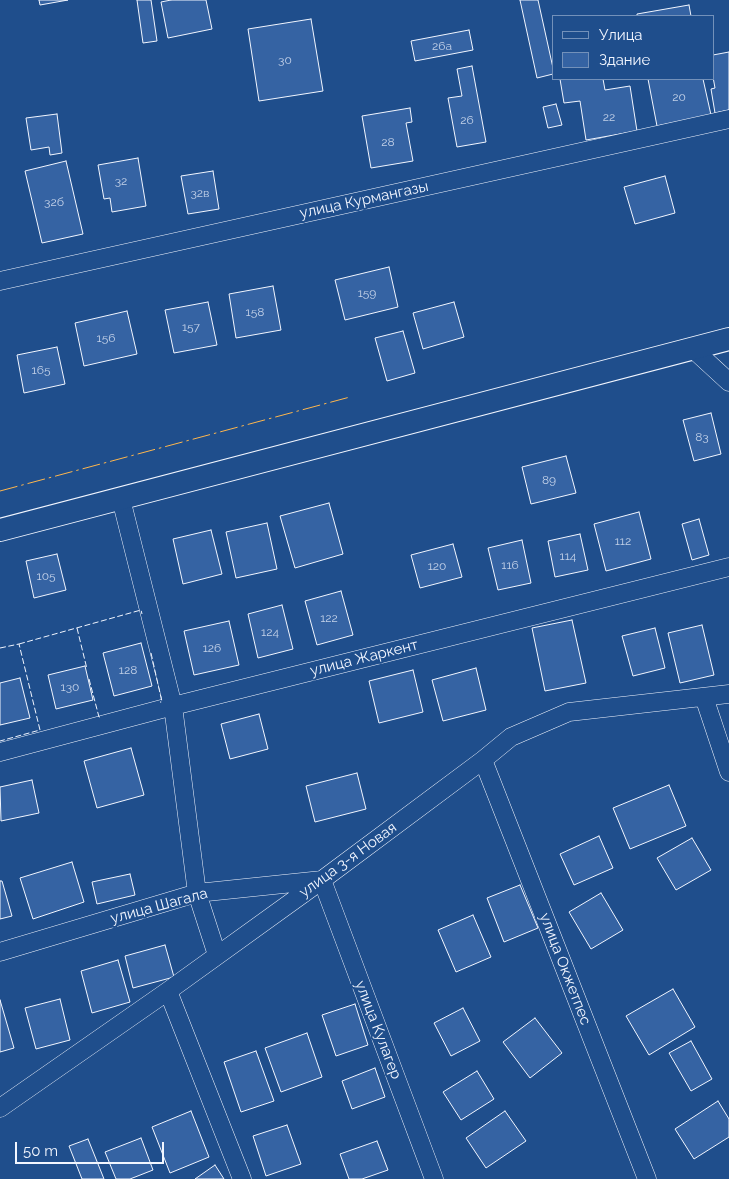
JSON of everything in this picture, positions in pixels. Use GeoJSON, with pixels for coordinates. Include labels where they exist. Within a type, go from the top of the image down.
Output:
{"type":"FeatureCollection","features":[{"type":"Feature","properties":{"kind":"street","name":"улица Курмангазы"},"geometry":{"type":"LineString","coordinates":[[0,281],[729,120]]}},
{"type":"Feature","properties":{"kind":"street"},"geometry":{"type":"LineString","coordinates":[[0,530],[729,339]]}},
{"type":"Feature","properties":{"kind":"street"},"geometry":{"type":"LineString","coordinates":[[692,348],[729,382]]}},
{"type":"Feature","properties":{"kind":"street"},"geometry":{"type":"LineString","coordinates":[[122,499],[173,706],[197,893],[217,955]]}},
{"type":"Feature","properties":{"kind":"street","name":"улица Жаркент"},"geometry":{"type":"LineString","coordinates":[[0,752],[173,706],[729,567]]}},
{"type":"Feature","properties":{"kind":"street","name":"улица 3-я Новая"},"geometry":{"type":"LineString","coordinates":[[0,1108],[168,991],[322,880],[511,737],[569,712],[729,694]]}},
{"type":"Feature","properties":{"kind":"street"},"geometry":{"type":"LineString","coordinates":[[704,697],[729,772]]}},
{"type":"Feature","properties":{"kind":"street","name":"улица Окжетпес"},"geometry":{"type":"LineString","coordinates":[[482,760],[647,1179]]}},
{"type":"Feature","properties":{"kind":"street","name":"улица Шагала"},"geometry":{"type":"LineString","coordinates":[[0,952],[197,893],[322,880]]}},
{"type":"Feature","properties":{"kind":"street","name":"улица Кулагер"},"geometry":{"type":"LineString","coordinates":[[322,880],[434,1179]]}},
{"type":"Feature","properties":{"kind":"street"},"geometry":{"type":"LineString","coordinates":[[168,991],[242,1179]]}},
{"type":"Feature","properties":{"kind":"building"},"geometry":{"type":"Polygon","coordinates":[[[39,0],[68,0],[40,5],[39,0]]]}},
{"type":"Feature","properties":{"kind":"building"},"geometry":{"type":"Polygon","coordinates":[[[137,0],[151,0],[157,41],[143,43],[137,0]]]}},
{"type":"Feature","properties":{"kind":"building"},"geometry":{"type":"Polygon","coordinates":[[[171,0],[206,0],[212,29],[168,38],[161,2],[171,0]]]}},
{"type":"Feature","properties":{"kind":"building"},"geometry":{"type":"Polygon","coordinates":[[[520,0],[538,0],[552,63],[552,74],[537,78],[520,0]]]}},
{"type":"Feature","properties":{"kind":"building"},"geometry":{"type":"Polygon","coordinates":[[[689,5],[691,15],[637,15],[689,5]]]}},
{"type":"Feature","properties":{"kind":"building"},"geometry":{"type":"Polygon","coordinates":[[[311,19],[323,91],[259,101],[248,29],[311,19]]]}},
{"type":"Feature","properties":{"kind":"building"},"geometry":{"type":"Polygon","coordinates":[[[469,30],[473,50],[415,61],[411,41],[469,30]]]}},
{"type":"Feature","properties":{"kind":"building"},"geometry":{"type":"Polygon","coordinates":[[[729,52],[729,110],[715,113],[711,89],[715,88],[714,55],[729,52]]]}},
{"type":"Feature","properties":{"kind":"building"},"geometry":{"type":"Polygon","coordinates":[[[472,66],[486,142],[457,147],[448,98],[462,96],[457,69],[472,66]]]}},
{"type":"Feature","properties":{"kind":"building"},"geometry":{"type":"Polygon","coordinates":[[[560,80],[603,80],[605,90],[630,86],[637,131],[586,140],[580,101],[564,103],[560,80]]]}},
{"type":"Feature","properties":{"kind":"building"},"geometry":{"type":"Polygon","coordinates":[[[648,80],[703,80],[711,115],[657,126],[648,80]]]}},
{"type":"Feature","properties":{"kind":"building"},"geometry":{"type":"Polygon","coordinates":[[[556,104],[562,125],[548,128],[543,107],[556,104]]]}},
{"type":"Feature","properties":{"kind":"building"},"geometry":{"type":"Polygon","coordinates":[[[410,108],[412,122],[406,123],[413,161],[371,168],[362,116],[410,108]]]}},
{"type":"Feature","properties":{"kind":"building"},"geometry":{"type":"Polygon","coordinates":[[[57,114],[62,153],[50,155],[49,147],[31,150],[26,118],[57,114]]]}},
{"type":"Feature","properties":{"kind":"building"},"geometry":{"type":"Polygon","coordinates":[[[138,158],[146,206],[112,212],[110,198],[104,199],[98,165],[138,158]]]}},
{"type":"Feature","properties":{"kind":"building"},"geometry":{"type":"Polygon","coordinates":[[[66,161],[83,234],[42,243],[25,171],[66,161]]]}},
{"type":"Feature","properties":{"kind":"building"},"geometry":{"type":"Polygon","coordinates":[[[213,171],[219,209],[188,214],[181,176],[213,171]]]}},
{"type":"Feature","properties":{"kind":"building"},"geometry":{"type":"Polygon","coordinates":[[[665,176],[675,213],[635,224],[624,187],[665,176]]]}},
{"type":"Feature","properties":{"kind":"building"},"geometry":{"type":"Polygon","coordinates":[[[389,267],[398,307],[345,320],[335,280],[389,267]]]}},
{"type":"Feature","properties":{"kind":"building"},"geometry":{"type":"Polygon","coordinates":[[[273,286],[281,330],[236,338],[229,294],[273,286]]]}},
{"type":"Feature","properties":{"kind":"building"},"geometry":{"type":"Polygon","coordinates":[[[208,302],[217,345],[174,353],[165,310],[208,302]]]}},
{"type":"Feature","properties":{"kind":"building"},"geometry":{"type":"Polygon","coordinates":[[[454,302],[464,337],[423,349],[413,313],[454,302]]]}},
{"type":"Feature","properties":{"kind":"building"},"geometry":{"type":"Polygon","coordinates":[[[127,311],[137,354],[84,366],[75,323],[127,311]]]}},
{"type":"Feature","properties":{"kind":"building"},"geometry":{"type":"Polygon","coordinates":[[[403,331],[415,373],[387,381],[375,338],[403,331]]]}},
{"type":"Feature","properties":{"kind":"building"},"geometry":{"type":"Polygon","coordinates":[[[57,347],[65,384],[24,393],[17,355],[57,347]]]}},
{"type":"Feature","properties":{"kind":"building"},"geometry":{"type":"Polygon","coordinates":[[[711,413],[721,454],[694,461],[683,420],[711,413]]]}},
{"type":"Feature","properties":{"kind":"building"},"geometry":{"type":"Polygon","coordinates":[[[566,456],[576,493],[531,504],[522,467],[566,456]]]}},
{"type":"Feature","properties":{"kind":"building"},"geometry":{"type":"Polygon","coordinates":[[[329,503],[343,554],[295,568],[280,516],[329,503]]]}},
{"type":"Feature","properties":{"kind":"building"},"geometry":{"type":"Polygon","coordinates":[[[639,512],[651,559],[606,571],[594,524],[639,512]]]}},
{"type":"Feature","properties":{"kind":"building"},"geometry":{"type":"Polygon","coordinates":[[[699,519],[709,555],[692,560],[682,524],[699,519]]]}},
{"type":"Feature","properties":{"kind":"building"},"geometry":{"type":"Polygon","coordinates":[[[267,523],[277,569],[236,578],[226,532],[267,523]]]}},
{"type":"Feature","properties":{"kind":"building"},"geometry":{"type":"Polygon","coordinates":[[[211,530],[222,574],[183,584],[173,539],[211,530]]]}},
{"type":"Feature","properties":{"kind":"building"},"geometry":{"type":"Polygon","coordinates":[[[580,534],[588,570],[555,577],[548,541],[580,534]]]}},
{"type":"Feature","properties":{"kind":"building"},"geometry":{"type":"Polygon","coordinates":[[[522,540],[531,583],[498,590],[488,548],[522,540]]]}},
{"type":"Feature","properties":{"kind":"building"},"geometry":{"type":"Polygon","coordinates":[[[453,544],[462,577],[420,588],[411,555],[453,544]]]}},
{"type":"Feature","properties":{"kind":"building"},"geometry":{"type":"Polygon","coordinates":[[[57,554],[66,590],[34,598],[26,561],[57,554]]]}},
{"type":"Feature","properties":{"kind":"building"},"geometry":{"type":"Polygon","coordinates":[[[341,591],[353,635],[317,645],[305,601],[341,591]]]}},
{"type":"Feature","properties":{"kind":"building"},"geometry":{"type":"Polygon","coordinates":[[[282,605],[293,649],[258,658],[248,614],[282,605]]]}},
{"type":"Feature","properties":{"kind":"building"},"geometry":{"type":"Polygon","coordinates":[[[572,620],[586,683],[545,691],[532,628],[572,620]]]}},
{"type":"Feature","properties":{"kind":"building"},"geometry":{"type":"Polygon","coordinates":[[[229,621],[239,665],[194,675],[184,631],[229,621]]]}},
{"type":"Feature","properties":{"kind":"building"},"geometry":{"type":"Polygon","coordinates":[[[702,625],[714,675],[680,683],[668,633],[702,625]]]}},
{"type":"Feature","properties":{"kind":"building"},"geometry":{"type":"Polygon","coordinates":[[[655,628],[665,668],[633,676],[622,636],[655,628]]]}},
{"type":"Feature","properties":{"kind":"building"},"geometry":{"type":"Polygon","coordinates":[[[141,643],[152,686],[114,696],[103,653],[141,643]]]}},
{"type":"Feature","properties":{"kind":"building"},"geometry":{"type":"Polygon","coordinates":[[[85,666],[93,700],[56,709],[48,675],[85,666]]]}},
{"type":"Feature","properties":{"kind":"building"},"geometry":{"type":"Polygon","coordinates":[[[476,668],[486,710],[443,721],[432,680],[476,668]]]}},
{"type":"Feature","properties":{"kind":"building"},"geometry":{"type":"Polygon","coordinates":[[[413,670],[423,712],[379,723],[369,681],[413,670]]]}},
{"type":"Feature","properties":{"kind":"building"},"geometry":{"type":"Polygon","coordinates":[[[20,678],[30,718],[0,725],[0,683],[20,678]]]}},
{"type":"Feature","properties":{"kind":"building"},"geometry":{"type":"Polygon","coordinates":[[[259,714],[268,749],[230,759],[221,724],[259,714]]]}},
{"type":"Feature","properties":{"kind":"building"},"geometry":{"type":"Polygon","coordinates":[[[131,748],[144,795],[97,808],[84,761],[131,748]]]}},
{"type":"Feature","properties":{"kind":"building"},"geometry":{"type":"Polygon","coordinates":[[[357,773],[366,809],[315,822],[306,786],[357,773]]]}},
{"type":"Feature","properties":{"kind":"building"},"geometry":{"type":"Polygon","coordinates":[[[32,780],[39,813],[1,821],[0,787],[32,780]]]}},
{"type":"Feature","properties":{"kind":"building"},"geometry":{"type":"Polygon","coordinates":[[[669,785],[686,826],[630,849],[613,808],[669,785]]]}},
{"type":"Feature","properties":{"kind":"building"},"geometry":{"type":"Polygon","coordinates":[[[599,836],[613,868],[574,885],[560,854],[599,836]]]}},
{"type":"Feature","properties":{"kind":"building"},"geometry":{"type":"Polygon","coordinates":[[[692,838],[711,870],[676,890],[657,858],[692,838]]]}},
{"type":"Feature","properties":{"kind":"building"},"geometry":{"type":"Polygon","coordinates":[[[72,862],[84,902],[33,919],[20,878],[72,862]]]}},
{"type":"Feature","properties":{"kind":"building"},"geometry":{"type":"Polygon","coordinates":[[[130,874],[135,895],[97,904],[92,882],[130,874]]]}},
{"type":"Feature","properties":{"kind":"building"},"geometry":{"type":"Polygon","coordinates":[[[0,881],[2,881],[12,916],[0,919],[0,881]]]}},
{"type":"Feature","properties":{"kind":"building"},"geometry":{"type":"Polygon","coordinates":[[[520,885],[538,928],[504,942],[487,898],[520,885]]]}},
{"type":"Feature","properties":{"kind":"building"},"geometry":{"type":"Polygon","coordinates":[[[601,893],[623,930],[591,949],[569,912],[601,893]]]}},
{"type":"Feature","properties":{"kind":"building"},"geometry":{"type":"Polygon","coordinates":[[[473,915],[491,957],[456,972],[438,930],[473,915]]]}},
{"type":"Feature","properties":{"kind":"building"},"geometry":{"type":"Polygon","coordinates":[[[165,945],[174,977],[133,988],[125,956],[165,945]]]}},
{"type":"Feature","properties":{"kind":"building"},"geometry":{"type":"Polygon","coordinates":[[[118,960],[130,1002],[92,1013],[81,971],[118,960]]]}},
{"type":"Feature","properties":{"kind":"building"},"geometry":{"type":"Polygon","coordinates":[[[673,989],[695,1027],[649,1055],[626,1016],[673,989]]]}},
{"type":"Feature","properties":{"kind":"building"},"geometry":{"type":"Polygon","coordinates":[[[60,999],[70,1040],[36,1049],[25,1008],[60,999]]]}},
{"type":"Feature","properties":{"kind":"building"},"geometry":{"type":"Polygon","coordinates":[[[0,1000],[14,1048],[0,1052],[0,1000]]]}},
{"type":"Feature","properties":{"kind":"building"},"geometry":{"type":"Polygon","coordinates":[[[355,1004],[368,1045],[336,1056],[322,1015],[355,1004]]]}},
{"type":"Feature","properties":{"kind":"building"},"geometry":{"type":"Polygon","coordinates":[[[463,1008],[480,1041],[451,1056],[434,1023],[463,1008]]]}},
{"type":"Feature","properties":{"kind":"building"},"geometry":{"type":"Polygon","coordinates":[[[535,1018],[562,1053],[530,1078],[503,1042],[535,1018]]]}},
{"type":"Feature","properties":{"kind":"building"},"geometry":{"type":"Polygon","coordinates":[[[307,1033],[322,1077],[281,1092],[265,1048],[307,1033]]]}},
{"type":"Feature","properties":{"kind":"building"},"geometry":{"type":"Polygon","coordinates":[[[691,1041],[712,1079],[691,1091],[669,1053],[691,1041]]]}},
{"type":"Feature","properties":{"kind":"building"},"geometry":{"type":"Polygon","coordinates":[[[256,1051],[274,1101],[241,1112],[224,1062],[256,1051]]]}},
{"type":"Feature","properties":{"kind":"building"},"geometry":{"type":"Polygon","coordinates":[[[375,1068],[385,1097],[352,1109],[342,1081],[375,1068]]]}},
{"type":"Feature","properties":{"kind":"building"},"geometry":{"type":"Polygon","coordinates":[[[477,1071],[494,1099],[461,1120],[443,1092],[477,1071]]]}},
{"type":"Feature","properties":{"kind":"building"},"geometry":{"type":"Polygon","coordinates":[[[718,1101],[729,1119],[729,1137],[694,1159],[675,1129],[718,1101]]]}},
{"type":"Feature","properties":{"kind":"building"},"geometry":{"type":"Polygon","coordinates":[[[191,1111],[209,1157],[170,1173],[152,1127],[191,1111]]]}},
{"type":"Feature","properties":{"kind":"building"},"geometry":{"type":"Polygon","coordinates":[[[505,1111],[526,1141],[486,1168],[466,1138],[505,1111]]]}},
{"type":"Feature","properties":{"kind":"building"},"geometry":{"type":"Polygon","coordinates":[[[287,1125],[301,1164],[266,1176],[253,1136],[287,1125]]]}},
{"type":"Feature","properties":{"kind":"building"},"geometry":{"type":"Polygon","coordinates":[[[141,1138],[153,1170],[130,1179],[116,1179],[105,1152],[141,1138]]]}},
{"type":"Feature","properties":{"kind":"building"},"geometry":{"type":"Polygon","coordinates":[[[88,1139],[104,1179],[82,1179],[69,1146],[88,1139]]]}},
{"type":"Feature","properties":{"kind":"building"},"geometry":{"type":"Polygon","coordinates":[[[377,1141],[388,1170],[362,1179],[349,1179],[340,1154],[377,1141]]]}},
{"type":"Feature","properties":{"kind":"building"},"geometry":{"type":"Polygon","coordinates":[[[215,1165],[224,1179],[195,1179],[215,1165]]]}},
{"type":"Feature","properties":{"kind":"fence"},"geometry":{"type":"LineString","coordinates":[[19,644],[141,610],[142,614]]}},
{"type":"Feature","properties":{"kind":"fence"},"geometry":{"type":"LineString","coordinates":[[77,628],[87,669]]}},
{"type":"Feature","properties":{"kind":"fence"},"geometry":{"type":"LineString","coordinates":[[0,648],[19,644],[40,730],[0,741]]}},
{"type":"Feature","properties":{"kind":"fence"},"geometry":{"type":"LineString","coordinates":[[151,653],[162,702],[160,702]]}},
{"type":"Feature","properties":{"kind":"fence"},"geometry":{"type":"LineString","coordinates":[[89,679],[99,717],[102,717]]}},
{"type":"Feature","properties":{"kind":"power"},"geometry":{"type":"LineString","coordinates":[[0,491],[350,397]]}}]}
